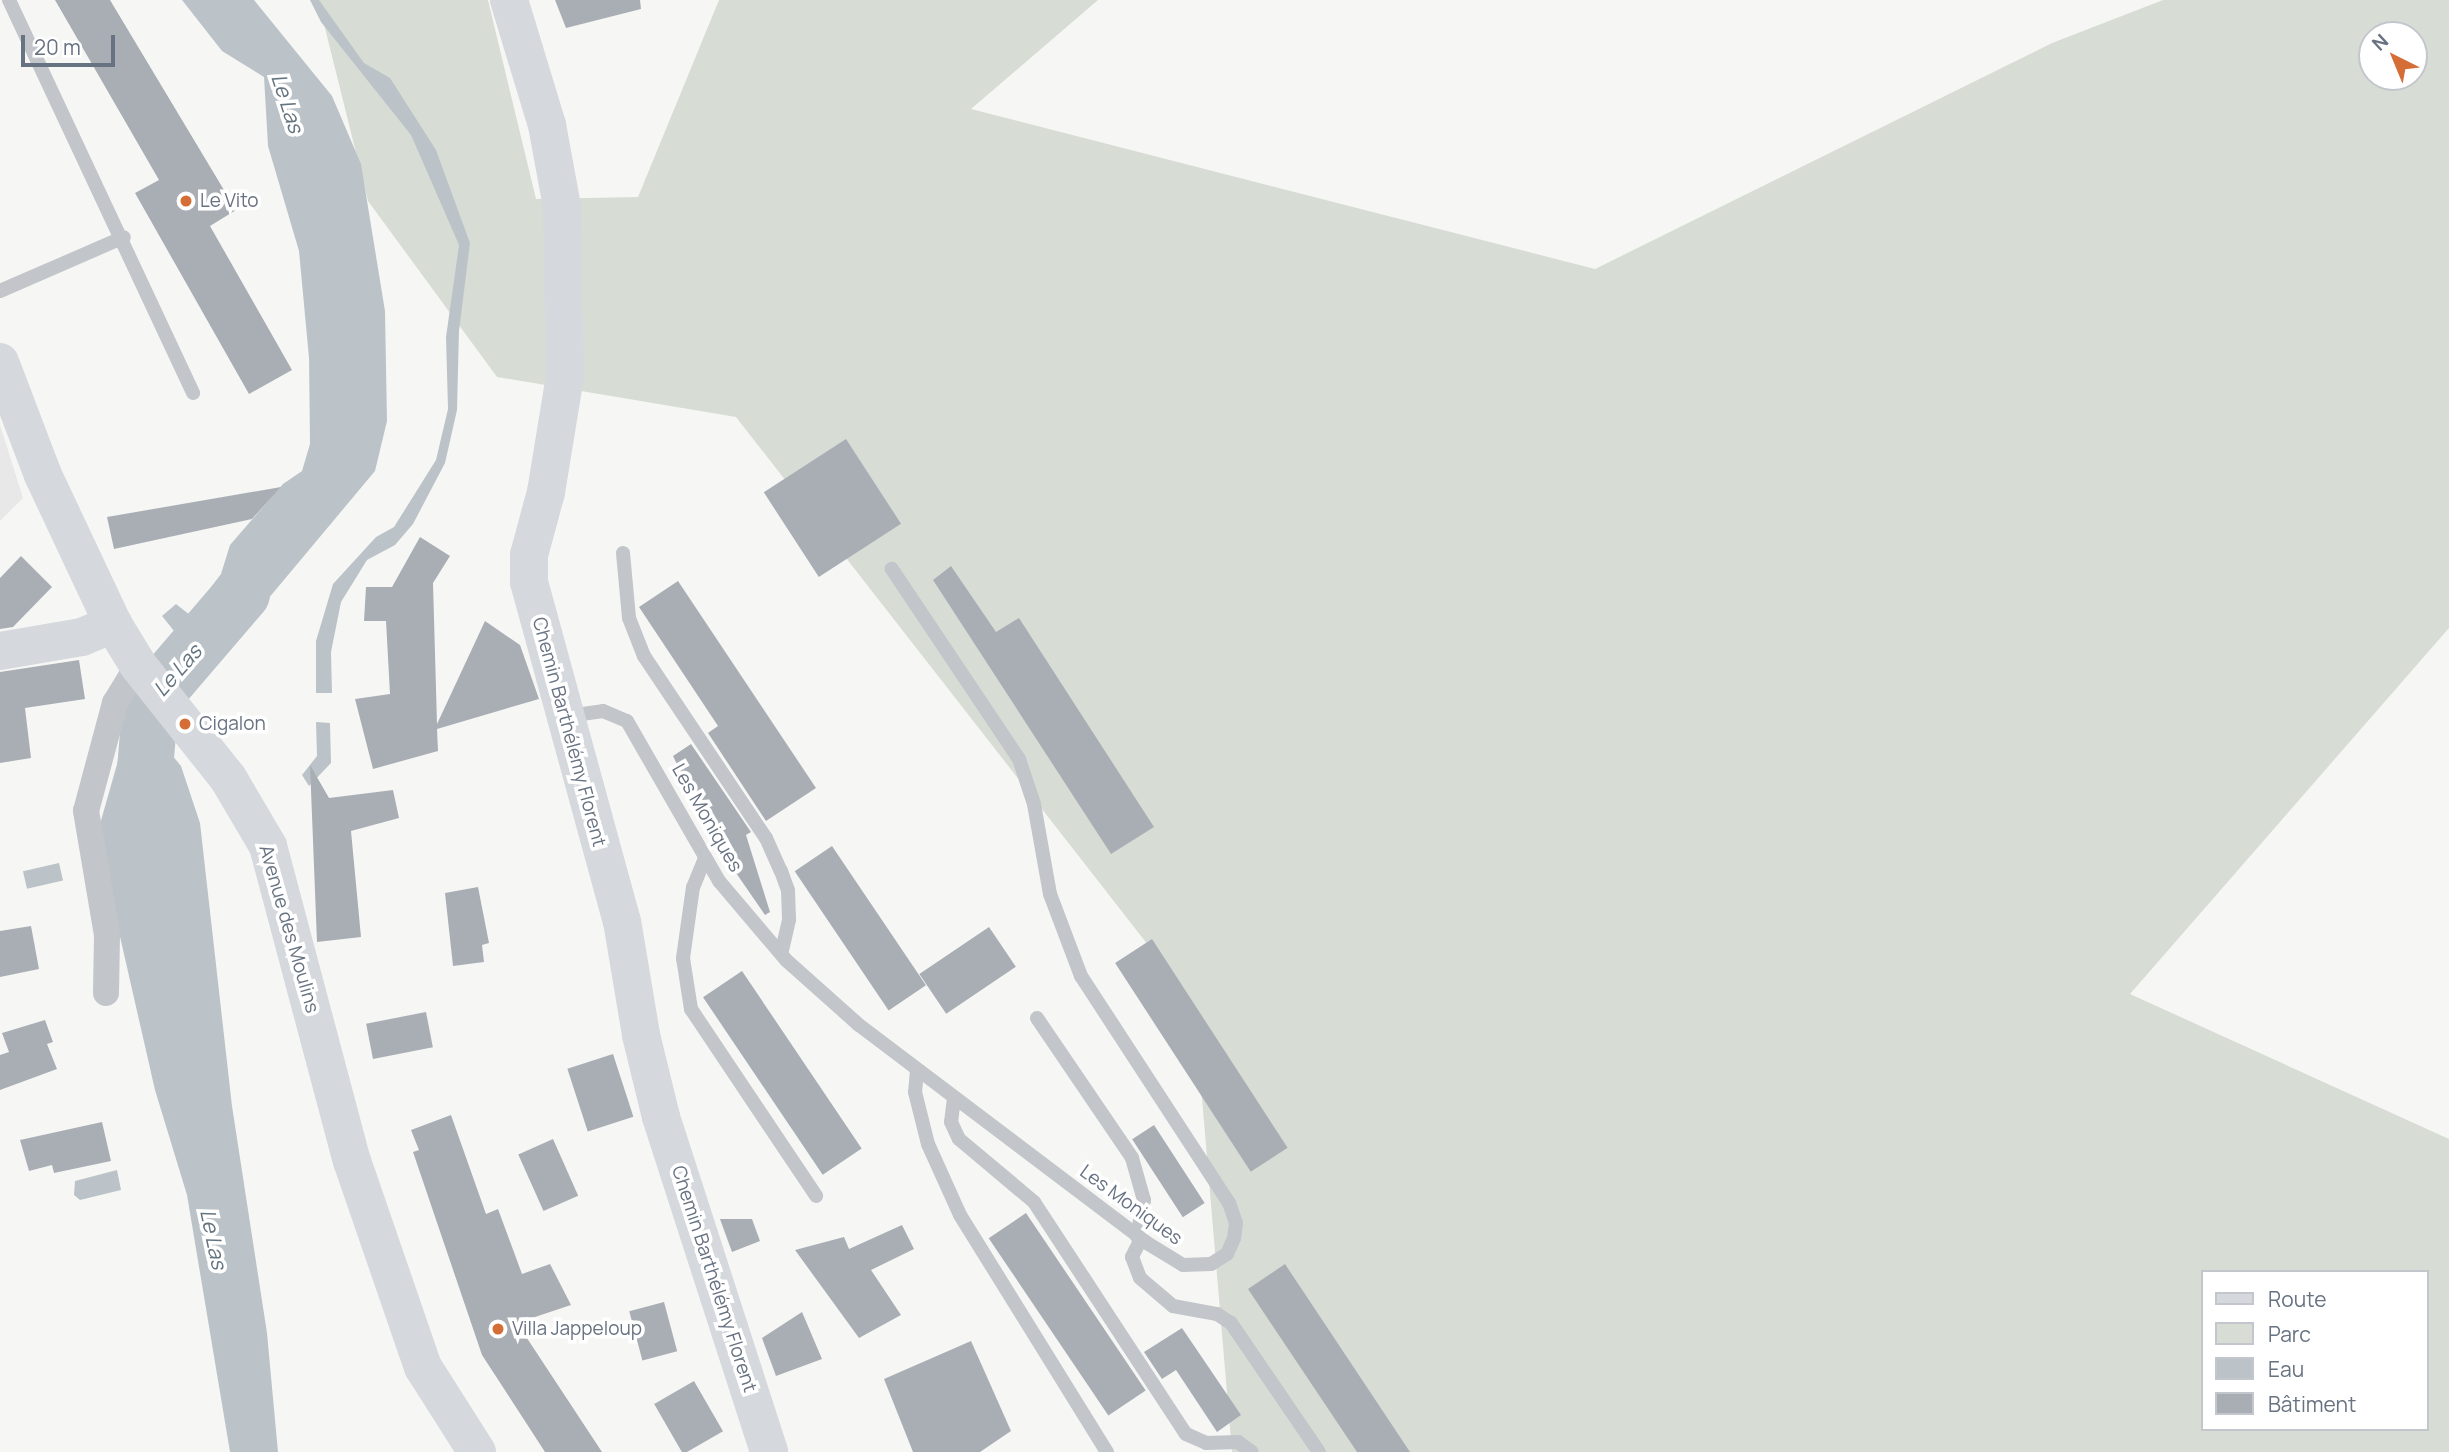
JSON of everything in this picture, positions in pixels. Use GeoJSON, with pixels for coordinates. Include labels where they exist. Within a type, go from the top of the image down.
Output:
{"type":"FeatureCollection","features":[{"type":"Feature","properties":{"kind":"street","name":"Chemin Barthélémy Florent"},"geometry":{"type":"LineString","coordinates":[[509,0],[547,125],[562,207],[565,376],[528,569],[563,717],[622,920],[641,1035],[661,1117],[769,1452]]}},
{"type":"Feature","properties":{"kind":"street","name":"Avenue des Moulins"},"geometry":{"type":"LineString","coordinates":[[0,362],[43,475],[113,624],[153,684],[228,778],[268,846],[365,1199],[423,1367],[477,1452]]}},
{"type":"Feature","properties":{"kind":"street"},"geometry":{"type":"LineString","coordinates":[[0,651],[82,636],[113,624]]}},
{"type":"Feature","properties":{"kind":"street"},"geometry":{"type":"LineString","coordinates":[[106,993],[107,935],[86,811],[115,703],[153,684]]}},
{"type":"Feature","properties":{"kind":"lane"},"geometry":{"type":"LineString","coordinates":[[9,0],[124,237],[193,393]]}},
{"type":"Feature","properties":{"kind":"lane"},"geometry":{"type":"LineString","coordinates":[[0,291],[124,237]]}},
{"type":"Feature","properties":{"kind":"lane"},"geometry":{"type":"LineString","coordinates":[[623,553],[629,618],[644,656],[766,838],[788,890],[789,920],[781,954]]}},
{"type":"Feature","properties":{"kind":"lane","name":"Les Moniques"},"geometry":{"type":"LineString","coordinates":[[563,717],[603,711],[627,721],[705,858],[781,954],[859,1025],[1139,1237],[1183,1265],[1202,1267],[1227,1254],[1236,1223],[1196,1149],[1105,1016],[1071,955],[1050,894],[1034,804],[1018,760],[892,569]]}},
{"type":"Feature","properties":{"kind":"lane"},"geometry":{"type":"LineString","coordinates":[[705,858],[693,887],[683,958],[691,1009],[816,1196]]}},
{"type":"Feature","properties":{"kind":"lane"},"geometry":{"type":"LineString","coordinates":[[1037,1018],[1132,1158],[1144,1200],[1139,1237],[1132,1257],[1140,1278],[1173,1306],[1217,1314],[1231,1323],[1319,1452]]}},
{"type":"Feature","properties":{"kind":"lane"},"geometry":{"type":"LineString","coordinates":[[917,1070],[915,1092],[928,1144],[960,1215],[1107,1452]]}},
{"type":"Feature","properties":{"kind":"lane"},"geometry":{"type":"LineString","coordinates":[[954,1098],[951,1122],[959,1139],[1034,1202],[1186,1434],[1206,1443],[1238,1442],[1252,1452]]}},
{"type":"Feature","properties":{"kind":"shaded area"},"geometry":{"type":"Polygon","coordinates":[[[0,425],[23,498],[0,521],[0,425]]]}},
{"type":"Feature","properties":{"kind":"green space"},"geometry":{"type":"Polygon","coordinates":[[[318,0],[488,0],[536,199],[638,197],[719,0],[1098,0],[971,109],[1595,269],[2052,43],[2163,0],[2449,0],[2449,628],[2130,994],[2449,1139],[2449,1452],[1232,1452],[1194,1004],[736,417],[497,377],[368,201],[318,0]]]}},
{"type":"Feature","properties":{"kind":"water"},"geometry":{"type":"Polygon","coordinates":[[[182,0],[254,0],[332,96],[361,164],[385,311],[387,421],[375,471],[207,672],[162,616],[176,604],[190,615],[221,574],[230,545],[283,484],[302,471],[310,444],[309,358],[299,251],[268,146],[264,77],[222,51],[182,0]]]}},
{"type":"Feature","properties":{"kind":"water"},"geometry":{"type":"Polygon","coordinates":[[[310,0],[319,0],[364,63],[390,78],[436,150],[470,243],[459,331],[457,410],[445,463],[413,524],[395,545],[367,560],[341,602],[331,652],[332,693],[316,693],[316,641],[333,584],[376,537],[394,527],[436,460],[448,409],[446,337],[459,245],[411,135],[321,22],[310,0]]]}},
{"type":"Feature","properties":{"kind":"water"},"geometry":{"type":"Polygon","coordinates":[[[133,708],[181,766],[200,823],[232,1106],[267,1333],[278,1452],[230,1452],[187,1195],[155,1090],[108,884],[100,824],[133,708]]]}},
{"type":"Feature","properties":{"kind":"water"},"geometry":{"type":"Polygon","coordinates":[[[316,722],[330,723],[331,763],[309,786],[302,775],[317,756],[316,722]]]}},
{"type":"Feature","properties":{"kind":"water"},"geometry":{"type":"Polygon","coordinates":[[[59,863],[63,881],[27,889],[23,871],[59,863]]]}},
{"type":"Feature","properties":{"kind":"water"},"geometry":{"type":"Polygon","coordinates":[[[117,1170],[121,1190],[80,1200],[74,1195],[75,1181],[117,1170]]]}},
{"type":"Feature","properties":{"kind":"building","name":"Le Vito"},"geometry":{"type":"Polygon","coordinates":[[[55,0],[110,0],[236,210],[210,226],[292,370],[249,394],[135,193],[159,180],[55,0]]]}},
{"type":"Feature","properties":{"kind":"building"},"geometry":{"type":"Polygon","coordinates":[[[555,0],[640,0],[641,9],[566,28],[555,0]]]}},
{"type":"Feature","properties":{"kind":"building"},"geometry":{"type":"Polygon","coordinates":[[[846,439],[901,524],[819,577],[764,492],[846,439]]]}},
{"type":"Feature","properties":{"kind":"building"},"geometry":{"type":"Polygon","coordinates":[[[281,487],[252,519],[114,549],[107,517],[281,487]]]}},
{"type":"Feature","properties":{"kind":"building"},"geometry":{"type":"Polygon","coordinates":[[[420,537],[450,556],[433,583],[437,724],[485,621],[520,645],[539,699],[437,729],[438,751],[373,769],[355,699],[390,694],[386,621],[364,621],[366,587],[392,587],[420,537]]]}},
{"type":"Feature","properties":{"kind":"building"},"geometry":{"type":"Polygon","coordinates":[[[21,556],[52,587],[13,627],[0,629],[0,578],[21,556]]]}},
{"type":"Feature","properties":{"kind":"building"},"geometry":{"type":"Polygon","coordinates":[[[951,566],[996,632],[1019,618],[1154,827],[1111,854],[933,580],[951,566]]]}},
{"type":"Feature","properties":{"kind":"building"},"geometry":{"type":"Polygon","coordinates":[[[678,581],[816,788],[766,821],[708,733],[718,726],[639,607],[678,581]]]}},
{"type":"Feature","properties":{"kind":"building"},"geometry":{"type":"Polygon","coordinates":[[[79,660],[85,699],[25,708],[31,758],[0,763],[0,672],[79,660]]]}},
{"type":"Feature","properties":{"kind":"building"},"geometry":{"type":"Polygon","coordinates":[[[691,744],[751,832],[746,835],[770,912],[765,915],[714,841],[673,756],[691,744]]]}},
{"type":"Feature","properties":{"kind":"building"},"geometry":{"type":"Polygon","coordinates":[[[310,765],[329,798],[393,790],[399,818],[351,831],[361,937],[317,942],[310,765]]]}},
{"type":"Feature","properties":{"kind":"building"},"geometry":{"type":"Polygon","coordinates":[[[832,846],[926,985],[889,1010],[795,871],[832,846]]]}},
{"type":"Feature","properties":{"kind":"building"},"geometry":{"type":"Polygon","coordinates":[[[478,887],[489,943],[482,945],[484,962],[453,966],[445,893],[478,887]]]}},
{"type":"Feature","properties":{"kind":"building"},"geometry":{"type":"Polygon","coordinates":[[[31,926],[39,969],[0,977],[0,931],[31,926]]]}},
{"type":"Feature","properties":{"kind":"building"},"geometry":{"type":"Polygon","coordinates":[[[989,927],[1016,967],[946,1014],[919,974],[989,927]]]}},
{"type":"Feature","properties":{"kind":"building"},"geometry":{"type":"Polygon","coordinates":[[[1152,939],[1288,1148],[1251,1172],[1115,963],[1152,939]]]}},
{"type":"Feature","properties":{"kind":"building"},"geometry":{"type":"Polygon","coordinates":[[[742,971],[862,1148],[823,1175],[703,997],[742,971]]]}},
{"type":"Feature","properties":{"kind":"building"},"geometry":{"type":"Polygon","coordinates":[[[426,1012],[433,1047],[373,1059],[366,1024],[426,1012]]]}},
{"type":"Feature","properties":{"kind":"building"},"geometry":{"type":"Polygon","coordinates":[[[45,1020],[53,1042],[47,1044],[57,1069],[0,1090],[0,1055],[9,1052],[2,1033],[45,1020]]]}},
{"type":"Feature","properties":{"kind":"building"},"geometry":{"type":"Polygon","coordinates":[[[613,1054],[633,1117],[588,1132],[567,1069],[613,1054]]]}},
{"type":"Feature","properties":{"kind":"building"},"geometry":{"type":"Polygon","coordinates":[[[451,1115],[486,1214],[498,1209],[522,1274],[550,1264],[571,1305],[517,1323],[602,1452],[545,1452],[482,1355],[413,1152],[419,1150],[411,1130],[451,1115]]]}},
{"type":"Feature","properties":{"kind":"building"},"geometry":{"type":"Polygon","coordinates":[[[102,1122],[111,1161],[54,1173],[52,1165],[29,1171],[20,1140],[102,1122]]]}},
{"type":"Feature","properties":{"kind":"building"},"geometry":{"type":"Polygon","coordinates":[[[1154,1125],[1205,1203],[1183,1217],[1132,1139],[1154,1125]]]}},
{"type":"Feature","properties":{"kind":"building"},"geometry":{"type":"Polygon","coordinates":[[[553,1139],[578,1196],[544,1211],[518,1154],[553,1139]]]}},
{"type":"Feature","properties":{"kind":"building"},"geometry":{"type":"Polygon","coordinates":[[[1026,1213],[1146,1390],[1108,1416],[989,1238],[1026,1213]]]}},
{"type":"Feature","properties":{"kind":"building"},"geometry":{"type":"Polygon","coordinates":[[[720,1219],[752,1219],[760,1241],[732,1252],[720,1219]]]}},
{"type":"Feature","properties":{"kind":"building"},"geometry":{"type":"Polygon","coordinates":[[[902,1225],[914,1249],[871,1270],[901,1315],[859,1338],[795,1250],[844,1237],[849,1249],[902,1225]]]}},
{"type":"Feature","properties":{"kind":"building"},"geometry":{"type":"Polygon","coordinates":[[[1285,1264],[1410,1452],[1357,1452],[1248,1289],[1285,1264]]]}},
{"type":"Feature","properties":{"kind":"building"},"geometry":{"type":"Polygon","coordinates":[[[664,1302],[677,1351],[642,1361],[629,1311],[664,1302]]]}},
{"type":"Feature","properties":{"kind":"building"},"geometry":{"type":"Polygon","coordinates":[[[802,1312],[822,1359],[776,1376],[762,1338],[802,1312]]]}},
{"type":"Feature","properties":{"kind":"building"},"geometry":{"type":"Polygon","coordinates":[[[1182,1328],[1241,1415],[1217,1432],[1176,1370],[1162,1379],[1144,1352],[1182,1328]]]}},
{"type":"Feature","properties":{"kind":"building"},"geometry":{"type":"Polygon","coordinates":[[[971,1341],[1011,1431],[980,1452],[913,1452],[884,1379],[971,1341]]]}},
{"type":"Feature","properties":{"kind":"building"},"geometry":{"type":"Polygon","coordinates":[[[694,1381],[723,1431],[687,1452],[682,1452],[654,1404],[694,1381]]]}},
{"type":"Feature","properties":{"kind":"waterway","name":"Le Las"},"geometry":{"type":"LineString","coordinates":[[142,804],[151,700],[242,594]]}},
{"type":"Feature","properties":{"kind":"place","name":"Le Vito"},"geometry":{"type":"Point","coordinates":[186,201]}},
{"type":"Feature","properties":{"kind":"place","name":"Cigalon"},"geometry":{"type":"Point","coordinates":[185,724]}},
{"type":"Feature","properties":{"kind":"place","name":"Villa Jappeloup"},"geometry":{"type":"Point","coordinates":[498,1329]}}]}
